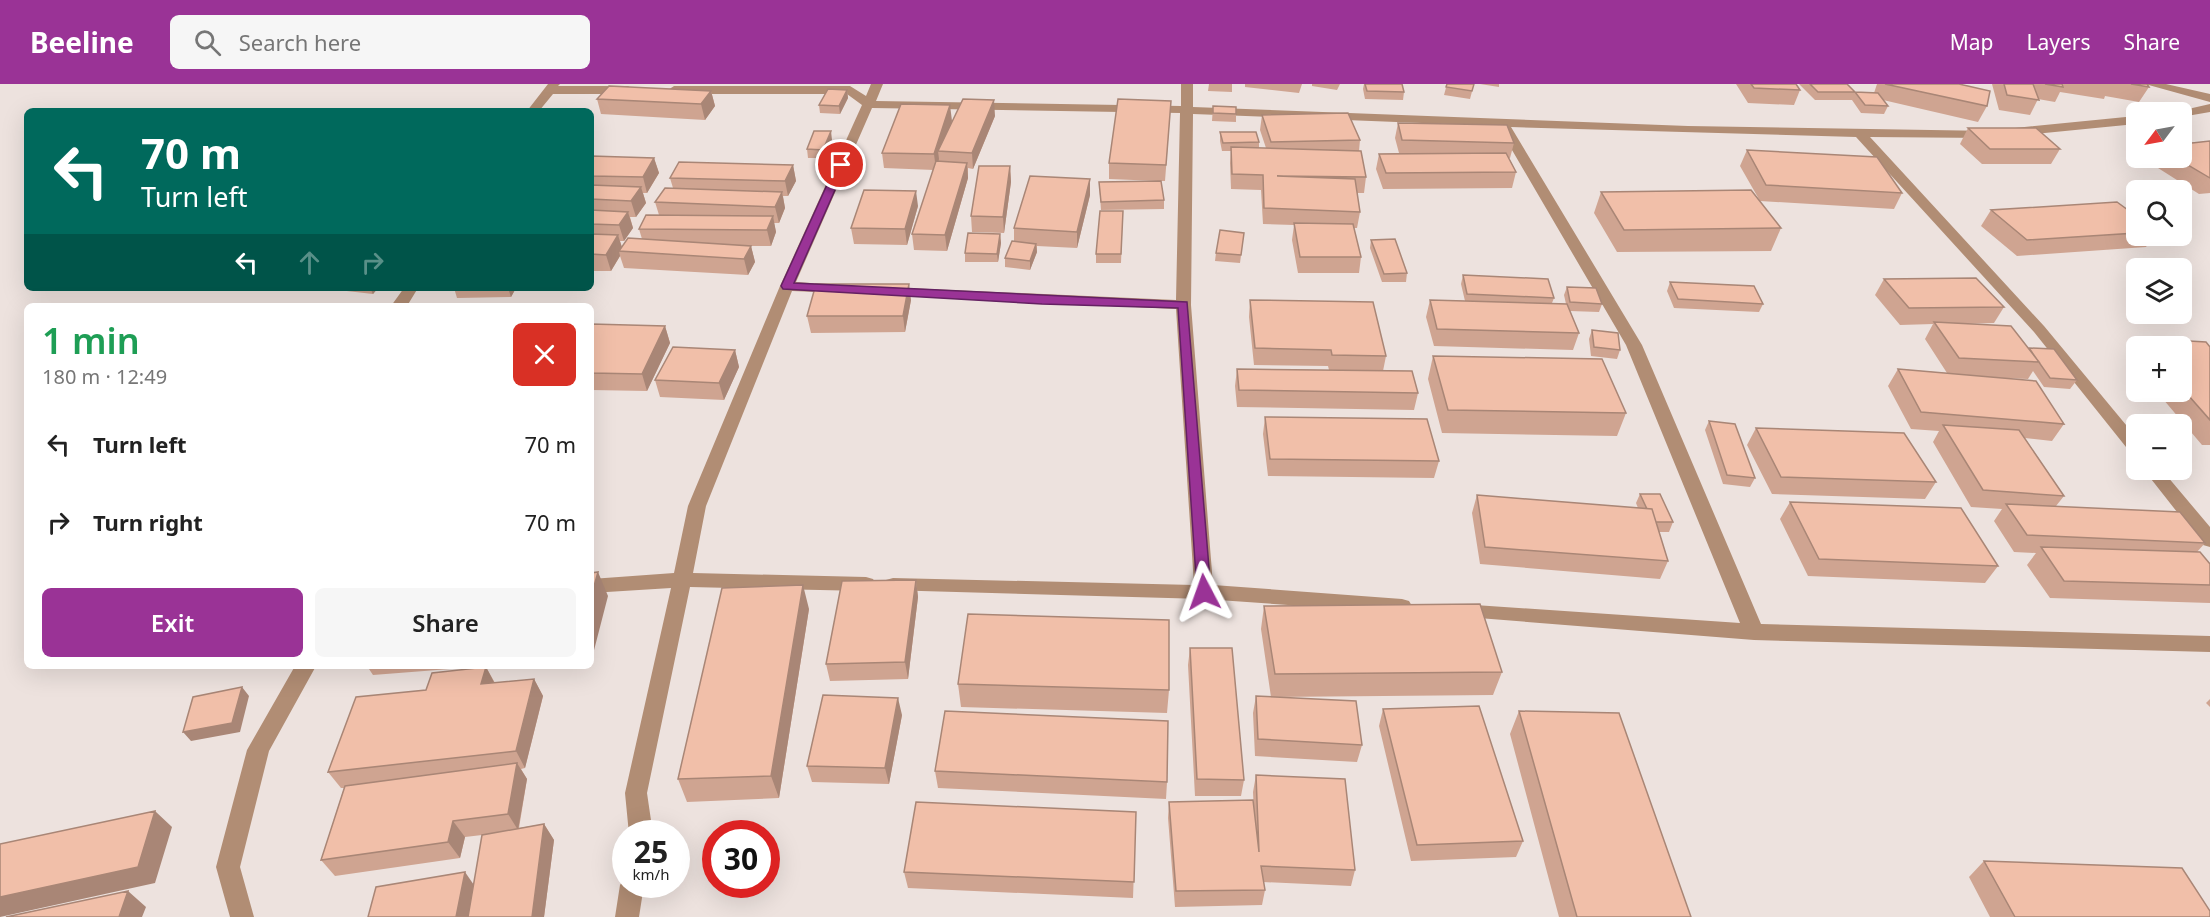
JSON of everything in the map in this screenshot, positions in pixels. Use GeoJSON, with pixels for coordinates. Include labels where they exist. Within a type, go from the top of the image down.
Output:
{"type":"FeatureCollection","features":[{"type":"Feature","properties":{"kind":"street"},"geometry":{"type":"LineString","coordinates":[[639,820],[636,793],[697,506],[787,286],[877,84]]}},
{"type":"Feature","properties":{"kind":"street"},"geometry":{"type":"LineString","coordinates":[[1187,84],[1183,305],[1204,592]]}},
{"type":"Feature","properties":{"kind":"street"},"geometry":{"type":"LineString","coordinates":[[2151,84],[2210,98]]}},
{"type":"Feature","properties":{"kind":"street"},"geometry":{"type":"LineString","coordinates":[[535,108],[551,87],[641,90]]}},
{"type":"Feature","properties":{"kind":"street"},"geometry":{"type":"LineString","coordinates":[[665,90],[850,90],[868,104],[1188,110],[1861,135],[1997,134],[2126,121]]}},
{"type":"Feature","properties":{"kind":"street"},"geometry":{"type":"LineString","coordinates":[[2192,111],[2210,108]]}},
{"type":"Feature","properties":{"kind":"street"},"geometry":{"type":"LineString","coordinates":[[1502,123],[1634,345],[1754,632]]}},
{"type":"Feature","properties":{"kind":"street"},"geometry":{"type":"LineString","coordinates":[[1861,135],[2039,329],[2126,436]]}},
{"type":"Feature","properties":{"kind":"street"},"geometry":{"type":"LineString","coordinates":[[787,286],[1183,305]]}},
{"type":"Feature","properties":{"kind":"street"},"geometry":{"type":"LineString","coordinates":[[2161,480],[2210,540]]}},
{"type":"Feature","properties":{"kind":"street"},"geometry":{"type":"LineString","coordinates":[[594,586],[682,580],[1204,592],[1419,608]]}},
{"type":"Feature","properties":{"kind":"street"},"geometry":{"type":"LineString","coordinates":[[1443,609],[1754,632],[2210,644]]}},
{"type":"Feature","properties":{"kind":"street"},"geometry":{"type":"LineString","coordinates":[[242,917],[228,867],[233,846],[258,750],[304,669]]}},
{"type":"Feature","properties":{"kind":"street"},"geometry":{"type":"LineString","coordinates":[[627,917],[630,898]]}},
{"type":"Feature","properties":{"kind":"building"},"geometry":{"type":"Polygon","coordinates":[[[1365,84],[1402,84],[1404,92],[1367,91],[1365,84]]]}},
{"type":"Feature","properties":{"kind":"building"},"geometry":{"type":"Polygon","coordinates":[[[1447,84],[1474,84],[1472,91],[1446,87],[1447,84]]]}},
{"type":"Feature","properties":{"kind":"building"},"geometry":{"type":"Polygon","coordinates":[[[1751,84],[1796,84],[1800,90],[1754,88],[1751,84]]]}},
{"type":"Feature","properties":{"kind":"building"},"geometry":{"type":"Polygon","coordinates":[[[1810,84],[1847,84],[1855,92],[1818,92],[1810,84]]]}},
{"type":"Feature","properties":{"kind":"building"},"geometry":{"type":"Polygon","coordinates":[[[1885,84],[1959,84],[1990,91],[1987,106],[1885,84]]]}},
{"type":"Feature","properties":{"kind":"building"},"geometry":{"type":"Polygon","coordinates":[[[2004,84],[2033,84],[2039,100],[2007,95],[2004,84]]]}},
{"type":"Feature","properties":{"kind":"building"},"geometry":{"type":"Polygon","coordinates":[[[2045,84],[2062,84],[2063,87],[2045,84]]]}},
{"type":"Feature","properties":{"kind":"building"},"geometry":{"type":"Polygon","coordinates":[[[2131,84],[2147,84],[2149,87],[2131,84]]]}},
{"type":"Feature","properties":{"kind":"building"},"geometry":{"type":"Polygon","coordinates":[[[609,86],[711,91],[701,104],[597,99],[609,86]]]}},
{"type":"Feature","properties":{"kind":"building"},"geometry":{"type":"Polygon","coordinates":[[[828,89],[847,90],[839,106],[819,105],[828,89]]]}},
{"type":"Feature","properties":{"kind":"building"},"geometry":{"type":"Polygon","coordinates":[[[1855,92],[1878,93],[1888,106],[1865,105],[1855,92]]]}},
{"type":"Feature","properties":{"kind":"building"},"geometry":{"type":"Polygon","coordinates":[[[963,99],[994,100],[972,153],[938,151],[963,99]]]}},
{"type":"Feature","properties":{"kind":"building"},"geometry":{"type":"Polygon","coordinates":[[[1118,99],[1171,101],[1166,165],[1109,163],[1118,99]]]}},
{"type":"Feature","properties":{"kind":"building"},"geometry":{"type":"Polygon","coordinates":[[[901,104],[950,105],[934,154],[882,153],[901,104]]]}},
{"type":"Feature","properties":{"kind":"building"},"geometry":{"type":"Polygon","coordinates":[[[1213,106],[1236,107],[1236,114],[1213,113],[1213,106]]]}},
{"type":"Feature","properties":{"kind":"building"},"geometry":{"type":"Polygon","coordinates":[[[1348,113],[1360,140],[1271,142],[1262,115],[1348,113]]]}},
{"type":"Feature","properties":{"kind":"building"},"geometry":{"type":"Polygon","coordinates":[[[1398,123],[1507,125],[1514,143],[1402,140],[1398,123]]]}},
{"type":"Feature","properties":{"kind":"building"},"geometry":{"type":"Polygon","coordinates":[[[1968,128],[2036,128],[2060,149],[1990,149],[1968,128]]]}},
{"type":"Feature","properties":{"kind":"building"},"geometry":{"type":"Polygon","coordinates":[[[814,131],[831,131],[823,150],[807,149],[814,131]]]}},
{"type":"Feature","properties":{"kind":"building"},"geometry":{"type":"Polygon","coordinates":[[[1220,132],[1256,132],[1259,142],[1223,143],[1220,132]]]}},
{"type":"Feature","properties":{"kind":"building"},"geometry":{"type":"Polygon","coordinates":[[[2210,141],[2210,178],[2192,167],[2192,143],[2210,141]]]}},
{"type":"Feature","properties":{"kind":"building"},"geometry":{"type":"Polygon","coordinates":[[[1231,147],[1361,151],[1366,177],[1277,176],[1355,179],[1360,212],[1264,208],[1263,175],[1232,174],[1231,147]]]}},
{"type":"Feature","properties":{"kind":"building"},"geometry":{"type":"Polygon","coordinates":[[[1747,150],[1877,157],[1902,193],[1766,185],[1747,150]]]}},
{"type":"Feature","properties":{"kind":"building"},"geometry":{"type":"Polygon","coordinates":[[[1506,153],[1516,172],[1386,173],[1379,154],[1506,153]]]}},
{"type":"Feature","properties":{"kind":"building"},"geometry":{"type":"Polygon","coordinates":[[[594,156],[654,158],[643,177],[594,176],[594,156]]]}},
{"type":"Feature","properties":{"kind":"building"},"geometry":{"type":"Polygon","coordinates":[[[936,161],[967,163],[945,235],[912,234],[936,161]]]}},
{"type":"Feature","properties":{"kind":"building"},"geometry":{"type":"Polygon","coordinates":[[[679,162],[793,165],[785,181],[670,178],[679,162]]]}},
{"type":"Feature","properties":{"kind":"building"},"geometry":{"type":"Polygon","coordinates":[[[979,166],[1010,166],[1003,217],[971,216],[979,166]]]}},
{"type":"Feature","properties":{"kind":"building"},"geometry":{"type":"Polygon","coordinates":[[[1030,176],[1090,179],[1077,232],[1014,228],[1030,176]]]}},
{"type":"Feature","properties":{"kind":"building"},"geometry":{"type":"Polygon","coordinates":[[[1161,181],[1164,200],[1101,202],[1099,182],[1161,181]]]}},
{"type":"Feature","properties":{"kind":"building"},"geometry":{"type":"Polygon","coordinates":[[[594,185],[641,187],[631,201],[594,199],[594,185]]]}},
{"type":"Feature","properties":{"kind":"building"},"geometry":{"type":"Polygon","coordinates":[[[665,188],[782,192],[775,207],[655,202],[665,188]]]}},
{"type":"Feature","properties":{"kind":"building"},"geometry":{"type":"Polygon","coordinates":[[[864,190],[916,191],[905,229],[851,228],[864,190]]]}},
{"type":"Feature","properties":{"kind":"building"},"geometry":{"type":"Polygon","coordinates":[[[1751,190],[1781,228],[1624,230],[1601,192],[1751,190]]]}},
{"type":"Feature","properties":{"kind":"building"},"geometry":{"type":"Polygon","coordinates":[[[2117,202],[2126,209],[2126,234],[2027,240],[1991,210],[2117,202]]]}},
{"type":"Feature","properties":{"kind":"building"},"geometry":{"type":"Polygon","coordinates":[[[594,210],[628,212],[619,225],[594,224],[594,210]]]}},
{"type":"Feature","properties":{"kind":"building"},"geometry":{"type":"Polygon","coordinates":[[[1100,211],[1123,211],[1121,254],[1096,254],[1100,211]]]}},
{"type":"Feature","properties":{"kind":"building"},"geometry":{"type":"Polygon","coordinates":[[[646,215],[773,216],[767,230],[639,229],[646,215]]]}},
{"type":"Feature","properties":{"kind":"building"},"geometry":{"type":"Polygon","coordinates":[[[1294,223],[1353,224],[1361,257],[1300,257],[1294,223]]]}},
{"type":"Feature","properties":{"kind":"building"},"geometry":{"type":"Polygon","coordinates":[[[1220,230],[1244,233],[1241,255],[1216,253],[1220,230]]]}},
{"type":"Feature","properties":{"kind":"building"},"geometry":{"type":"Polygon","coordinates":[[[968,233],[1000,234],[997,254],[965,253],[968,233]]]}},
{"type":"Feature","properties":{"kind":"building"},"geometry":{"type":"Polygon","coordinates":[[[594,234],[618,235],[606,255],[594,254],[594,234]]]}},
{"type":"Feature","properties":{"kind":"building"},"geometry":{"type":"Polygon","coordinates":[[[628,238],[751,246],[744,259],[619,251],[628,238]]]}},
{"type":"Feature","properties":{"kind":"building"},"geometry":{"type":"Polygon","coordinates":[[[1395,239],[1407,273],[1384,274],[1371,240],[1395,239]]]}},
{"type":"Feature","properties":{"kind":"building"},"geometry":{"type":"Polygon","coordinates":[[[1012,241],[1036,244],[1030,261],[1005,258],[1012,241]]]}},
{"type":"Feature","properties":{"kind":"building"},"geometry":{"type":"Polygon","coordinates":[[[1463,275],[1548,279],[1554,298],[1467,294],[1463,275]]]}},
{"type":"Feature","properties":{"kind":"building"},"geometry":{"type":"Polygon","coordinates":[[[1976,278],[2004,307],[1909,308],[1884,279],[1976,278]]]}},
{"type":"Feature","properties":{"kind":"building"},"geometry":{"type":"Polygon","coordinates":[[[1670,282],[1754,286],[1763,304],[1678,299],[1670,282]]]}},
{"type":"Feature","properties":{"kind":"building"},"geometry":{"type":"Polygon","coordinates":[[[816,284],[909,284],[903,316],[807,316],[816,284]]]}},
{"type":"Feature","properties":{"kind":"building"},"geometry":{"type":"Polygon","coordinates":[[[1567,287],[1596,288],[1602,304],[1570,302],[1567,287]]]}},
{"type":"Feature","properties":{"kind":"building"},"geometry":{"type":"Polygon","coordinates":[[[1250,300],[1373,302],[1386,356],[1332,355],[1331,350],[1255,348],[1250,300]]]}},
{"type":"Feature","properties":{"kind":"building"},"geometry":{"type":"Polygon","coordinates":[[[1430,300],[1567,304],[1579,333],[1437,329],[1430,300]]]}},
{"type":"Feature","properties":{"kind":"building"},"geometry":{"type":"Polygon","coordinates":[[[1934,322],[2011,326],[2039,362],[1959,358],[1934,322]]]}},
{"type":"Feature","properties":{"kind":"building"},"geometry":{"type":"Polygon","coordinates":[[[594,324],[665,326],[642,374],[594,373],[594,324]]]}},
{"type":"Feature","properties":{"kind":"building"},"geometry":{"type":"Polygon","coordinates":[[[1592,330],[1618,333],[1620,350],[1594,347],[1592,330]]]}},
{"type":"Feature","properties":{"kind":"building"},"geometry":{"type":"Polygon","coordinates":[[[2192,341],[2206,342],[2210,347],[2210,420],[2192,400],[2192,341]]]}},
{"type":"Feature","properties":{"kind":"building"},"geometry":{"type":"Polygon","coordinates":[[[673,347],[735,350],[719,383],[655,380],[673,347]]]}},
{"type":"Feature","properties":{"kind":"building"},"geometry":{"type":"Polygon","coordinates":[[[2029,348],[2054,349],[2077,380],[2050,378],[2029,348]]]}},
{"type":"Feature","properties":{"kind":"building"},"geometry":{"type":"Polygon","coordinates":[[[1433,356],[1602,359],[1626,413],[1448,410],[1433,356]]]}},
{"type":"Feature","properties":{"kind":"building"},"geometry":{"type":"Polygon","coordinates":[[[1237,369],[1412,371],[1418,393],[1239,390],[1237,369]]]}},
{"type":"Feature","properties":{"kind":"building"},"geometry":{"type":"Polygon","coordinates":[[[1898,369],[2036,381],[2064,424],[1921,412],[1898,369]]]}},
{"type":"Feature","properties":{"kind":"building"},"geometry":{"type":"Polygon","coordinates":[[[1265,417],[1427,419],[1439,461],[1270,459],[1265,417]]]}},
{"type":"Feature","properties":{"kind":"building"},"geometry":{"type":"Polygon","coordinates":[[[1709,421],[1735,424],[1755,478],[1727,475],[1709,421]]]}},
{"type":"Feature","properties":{"kind":"building"},"geometry":{"type":"Polygon","coordinates":[[[1943,425],[2019,430],[2064,496],[1983,490],[1943,425]]]}},
{"type":"Feature","properties":{"kind":"building"},"geometry":{"type":"Polygon","coordinates":[[[1756,428],[1904,433],[1936,482],[1781,477],[1756,428]]]}},
{"type":"Feature","properties":{"kind":"building"},"geometry":{"type":"Polygon","coordinates":[[[1640,494],[1660,494],[1673,522],[1656,522],[1652,509],[1647,509],[1640,494]]]}},
{"type":"Feature","properties":{"kind":"building"},"geometry":{"type":"Polygon","coordinates":[[[1477,495],[1652,509],[1668,561],[1485,547],[1477,495]]]}},
{"type":"Feature","properties":{"kind":"building"},"geometry":{"type":"Polygon","coordinates":[[[1790,502],[1961,508],[1998,566],[1819,559],[1790,502]]]}},
{"type":"Feature","properties":{"kind":"building"},"geometry":{"type":"Polygon","coordinates":[[[2006,504],[2180,512],[2205,543],[2027,535],[2006,504]]]}},
{"type":"Feature","properties":{"kind":"building"},"geometry":{"type":"Polygon","coordinates":[[[2041,547],[2200,552],[2210,564],[2210,585],[2064,581],[2041,547]]]}},
{"type":"Feature","properties":{"kind":"building"},"geometry":{"type":"Polygon","coordinates":[[[598,572],[594,586],[594,573],[598,572]]]}},
{"type":"Feature","properties":{"kind":"building"},"geometry":{"type":"Polygon","coordinates":[[[916,580],[905,662],[826,664],[842,581],[916,580]]]}},
{"type":"Feature","properties":{"kind":"building"},"geometry":{"type":"Polygon","coordinates":[[[803,585],[771,776],[678,779],[722,588],[803,585]]]}},
{"type":"Feature","properties":{"kind":"building"},"geometry":{"type":"Polygon","coordinates":[[[1480,604],[1502,672],[1275,674],[1264,606],[1480,604]]]}},
{"type":"Feature","properties":{"kind":"building"},"geometry":{"type":"Polygon","coordinates":[[[968,614],[1169,620],[1169,690],[958,684],[968,614]]]}},
{"type":"Feature","properties":{"kind":"building"},"geometry":{"type":"Polygon","coordinates":[[[1190,648],[1232,648],[1244,780],[1197,779],[1190,648]]]}},
{"type":"Feature","properties":{"kind":"building"},"geometry":{"type":"Polygon","coordinates":[[[485,669],[481,684],[534,679],[516,751],[328,772],[356,697],[426,690],[432,673],[485,669]]]}},
{"type":"Feature","properties":{"kind":"building"},"geometry":{"type":"Polygon","coordinates":[[[242,687],[232,723],[183,732],[193,697],[242,687]]]}},
{"type":"Feature","properties":{"kind":"building"},"geometry":{"type":"Polygon","coordinates":[[[823,695],[898,698],[885,768],[807,766],[823,695]]]}},
{"type":"Feature","properties":{"kind":"building"},"geometry":{"type":"Polygon","coordinates":[[[1256,696],[1356,701],[1362,745],[1258,739],[1256,696]]]}},
{"type":"Feature","properties":{"kind":"building"},"geometry":{"type":"Polygon","coordinates":[[[1479,706],[1523,841],[1417,845],[1383,709],[1479,706]]]}},
{"type":"Feature","properties":{"kind":"building"},"geometry":{"type":"Polygon","coordinates":[[[945,711],[1168,721],[1167,782],[935,771],[945,711]]]}},
{"type":"Feature","properties":{"kind":"building"},"geometry":{"type":"Polygon","coordinates":[[[1519,711],[1619,713],[1691,917],[1577,917],[1519,711]]]}},
{"type":"Feature","properties":{"kind":"building"},"geometry":{"type":"Polygon","coordinates":[[[517,763],[508,814],[453,821],[448,842],[321,860],[345,786],[517,763]]]}},
{"type":"Feature","properties":{"kind":"building"},"geometry":{"type":"Polygon","coordinates":[[[1256,775],[1345,779],[1355,870],[1261,866],[1265,890],[1176,891],[1169,802],[1253,800],[1259,852],[1256,775]]]}},
{"type":"Feature","properties":{"kind":"building"},"geometry":{"type":"Polygon","coordinates":[[[916,802],[1136,812],[1134,882],[904,872],[916,802]]]}},
{"type":"Feature","properties":{"kind":"building"},"geometry":{"type":"Polygon","coordinates":[[[155,811],[138,867],[0,897],[0,844],[155,811]]]}},
{"type":"Feature","properties":{"kind":"building"},"geometry":{"type":"Polygon","coordinates":[[[544,824],[532,917],[468,917],[482,835],[544,824]]]}},
{"type":"Feature","properties":{"kind":"building"},"geometry":{"type":"Polygon","coordinates":[[[1984,861],[2182,868],[2210,911],[2210,917],[2015,917],[1984,861]]]}},
{"type":"Feature","properties":{"kind":"building"},"geometry":{"type":"Polygon","coordinates":[[[465,872],[456,917],[368,917],[376,887],[465,872]]]}},
{"type":"Feature","properties":{"kind":"building"},"geometry":{"type":"Polygon","coordinates":[[[128,891],[119,917],[6,917],[128,891]]]}},
{"type":"Feature","properties":{"kind":"route"},"geometry":{"type":"LineString","coordinates":[[841,165],[787,286],[1183,305],[1204,592]]}}]}
